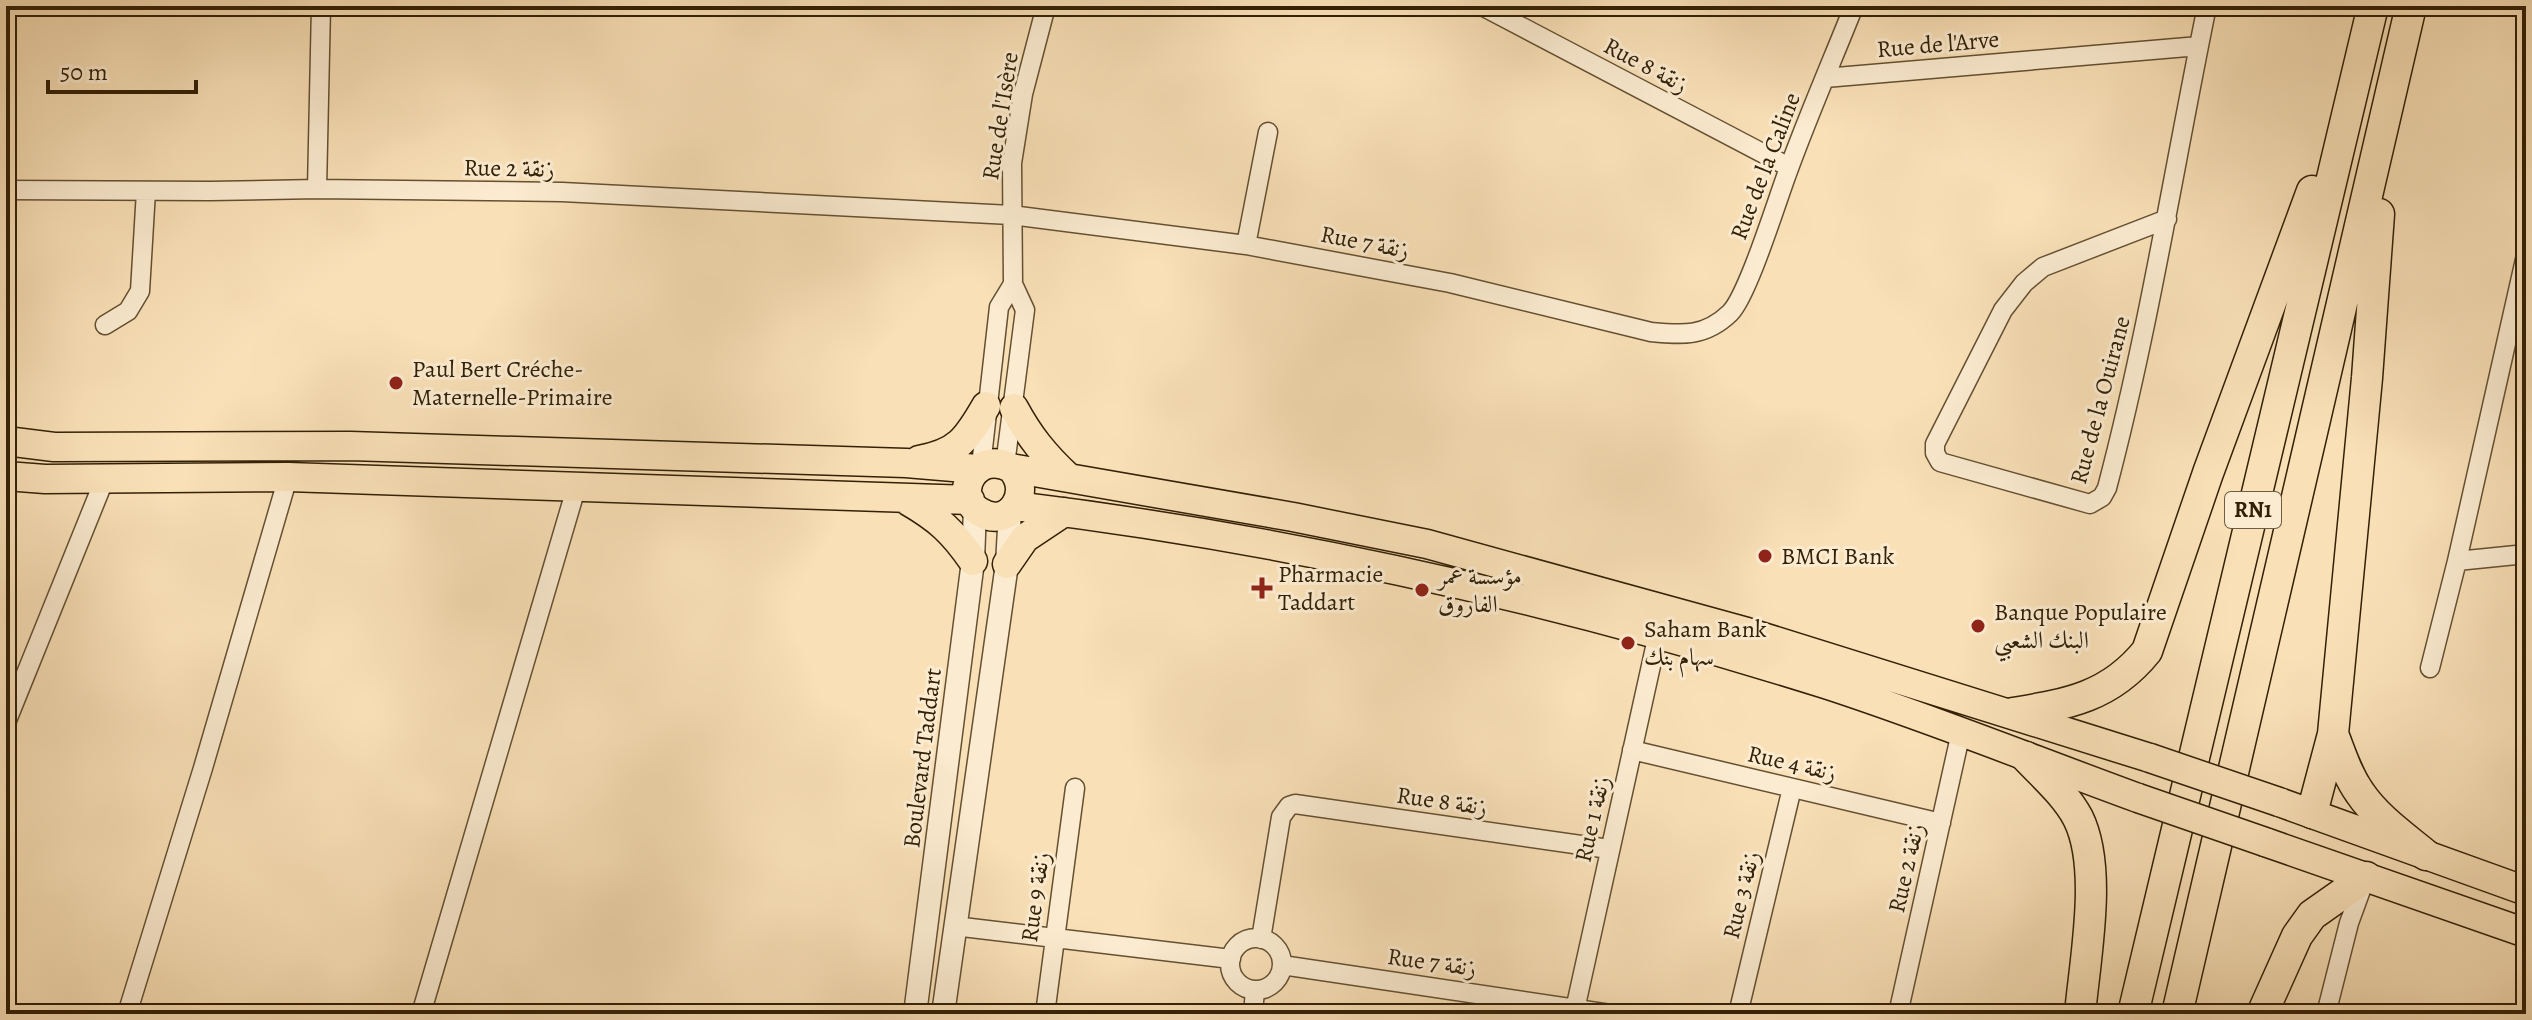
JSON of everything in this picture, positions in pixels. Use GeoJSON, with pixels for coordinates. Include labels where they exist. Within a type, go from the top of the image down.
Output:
{"type":"FeatureCollection","features":[{"type":"Feature","properties":{"kind":"highway","name":"RN1"},"geometry":{"type":"LineString","coordinates":[[2133,1014],[2373,6]]}},
{"type":"Feature","properties":{"kind":"highway","name":"RN1"},"geometry":{"type":"LineString","coordinates":[[2177,1014],[2411,6]]}},
{"type":"Feature","properties":{"kind":"highway"},"geometry":{"type":"LineString","coordinates":[[2013,713],[2087,697],[2114,684],[2133,669],[2147,651],[2208,473],[2363,47]]}},
{"type":"Feature","properties":{"kind":"highway"},"geometry":{"type":"LineString","coordinates":[[2312,813],[2333,734],[2367,378],[2385,121]]}},
{"type":"Feature","properties":{"kind":"highway"},"geometry":{"type":"LineString","coordinates":[[2333,734],[2347,772],[2360,793],[2376,813],[2426,855]]}},
{"type":"Feature","properties":{"kind":"highway"},"geometry":{"type":"LineString","coordinates":[[2026,757],[2063,796],[2077,817],[2088,844],[2091,882],[2080,1014]]}},
{"type":"Feature","properties":{"kind":"highway"},"geometry":{"type":"LineString","coordinates":[[2262,1014],[2297,936],[2312,915],[2366,877]]}},
{"type":"Feature","properties":{"kind":"main road"},"geometry":{"type":"LineString","coordinates":[[906,463],[952,451],[1000,407],[1069,478]]}},
{"type":"Feature","properties":{"kind":"main road"},"geometry":{"type":"LineString","coordinates":[[6,441],[54,447],[350,446],[993,467],[1293,517],[1427,544],[1657,606],[2013,713],[2312,813],[2526,891]]}},
{"type":"Feature","properties":{"kind":"main road"},"geometry":{"type":"LineString","coordinates":[[973,504],[968,483],[993,467]]}},
{"type":"Feature","properties":{"kind":"main road"},"geometry":{"type":"LineString","coordinates":[[993,467],[1021,486],[1020,497],[1012,508]]}},
{"type":"Feature","properties":{"kind":"main road"},"geometry":{"type":"LineString","coordinates":[[6,476],[288,477],[577,485],[904,499],[973,504],[993,516],[1012,508],[1157,525],[1420,575],[1658,634],[1827,685],[2138,798],[2526,933]]}},
{"type":"Feature","properties":{"kind":"main road"},"geometry":{"type":"LineString","coordinates":[[904,499],[945,525],[973,561]]}},
{"type":"Feature","properties":{"kind":"main road"},"geometry":{"type":"LineString","coordinates":[[1007,564],[1025,538],[1064,512]]}},
{"type":"Feature","properties":{"kind":"street"},"geometry":{"type":"LineString","coordinates":[[317,189],[321,6]]}},
{"type":"Feature","properties":{"kind":"street","name":"Rue de l'Isère"},"geometry":{"type":"LineString","coordinates":[[993,467],[1000,407],[1025,310],[1013,284],[1012,163],[1023,94],[1046,6]]}},
{"type":"Feature","properties":{"kind":"street","name":"Rue 8 زنقة"},"geometry":{"type":"LineString","coordinates":[[1482,6],[1789,167]]}},
{"type":"Feature","properties":{"kind":"street","name":"Rue de la Caline"},"geometry":{"type":"LineString","coordinates":[[1706,332],[1732,312],[1744,289],[1854,6]]}},
{"type":"Feature","properties":{"kind":"street","name":"Rue de la Ouirane"},"geometry":{"type":"LineString","coordinates":[[2167,219],[2043,267],[2024,283],[2003,310],[1935,444],[1935,453],[1940,462],[2090,504],[2102,497],[2133,391],[2167,219],[2207,6]]}},
{"type":"Feature","properties":{"kind":"street","name":"Rue de l'Arve"},"geometry":{"type":"LineString","coordinates":[[1825,78],[2199,46]]}},
{"type":"Feature","properties":{"kind":"street"},"geometry":{"type":"LineString","coordinates":[[1246,245],[1268,132]]}},
{"type":"Feature","properties":{"kind":"street","name":"Rue 2 زنقة"},"geometry":{"type":"LineString","coordinates":[[6,190],[562,192],[1011,215]]}},
{"type":"Feature","properties":{"kind":"street"},"geometry":{"type":"LineString","coordinates":[[105,325],[128,311],[140,291],[146,191]]}},
{"type":"Feature","properties":{"kind":"street","name":"Rue 7 زنقة"},"geometry":{"type":"LineString","coordinates":[[1011,215],[1246,245],[1450,283],[1651,332],[1706,332]]}},
{"type":"Feature","properties":{"kind":"street"},"geometry":{"type":"LineString","coordinates":[[2430,668],[2523,282],[2526,255]]}},
{"type":"Feature","properties":{"kind":"street","name":"Rue de l'Isère"},"geometry":{"type":"LineString","coordinates":[[993,467],[1000,407],[999,307],[1013,284]]}},
{"type":"Feature","properties":{"kind":"street"},"geometry":{"type":"LineString","coordinates":[[127,1014],[208,753],[288,477]]}},
{"type":"Feature","properties":{"kind":"street"},"geometry":{"type":"LineString","coordinates":[[6,723],[105,478]]}},
{"type":"Feature","properties":{"kind":"street"},"geometry":{"type":"LineString","coordinates":[[421,1014],[577,485]]}},
{"type":"Feature","properties":{"kind":"street","name":"Boulevard Taddart"},"geometry":{"type":"LineString","coordinates":[[915,1014],[973,561],[973,504]]}},
{"type":"Feature","properties":{"kind":"street"},"geometry":{"type":"LineString","coordinates":[[943,1014],[1007,564],[1012,508]]}},
{"type":"Feature","properties":{"kind":"street"},"geometry":{"type":"LineString","coordinates":[[2457,561],[2526,554]]}},
{"type":"Feature","properties":{"kind":"street","name":"Rue 1 زنقة"},"geometry":{"type":"LineString","coordinates":[[1575,1011],[1658,634]]}},
{"type":"Feature","properties":{"kind":"street","name":"Rue 2 زنقة"},"geometry":{"type":"LineString","coordinates":[[1898,1014],[1961,732]]}},
{"type":"Feature","properties":{"kind":"street","name":"Rue 4 زنقة"},"geometry":{"type":"LineString","coordinates":[[1632,750],[1941,823]]}},
{"type":"Feature","properties":{"kind":"street","name":"Rue 9 زنقة"},"geometry":{"type":"LineString","coordinates":[[1045,1014],[1075,788]]}},
{"type":"Feature","properties":{"kind":"street","name":"Rue 3 زنقة"},"geometry":{"type":"LineString","coordinates":[[1738,1014],[1792,788]]}},
{"type":"Feature","properties":{"kind":"street","name":"Rue 8 زنقة"},"geometry":{"type":"LineString","coordinates":[[1261,939],[1280,825],[1285,810],[1295,804],[1609,849]]}},
{"type":"Feature","properties":{"kind":"street"},"geometry":{"type":"LineString","coordinates":[[2326,1014],[2349,923],[2366,877]]}},
{"type":"Feature","properties":{"kind":"street"},"geometry":{"type":"LineString","coordinates":[[954,926],[1231,959]]}},
{"type":"Feature","properties":{"kind":"street"},"geometry":{"type":"LineString","coordinates":[[1261,939],[1276,948],[1282,965],[1269,987],[1248,989],[1235,981],[1231,959],[1242,943],[1261,939]]}},
{"type":"Feature","properties":{"kind":"street","name":"Rue 7 زنقة"},"geometry":{"type":"LineString","coordinates":[[1282,965],[1610,1014]]}},
{"type":"Feature","properties":{"kind":"street"},"geometry":{"type":"LineString","coordinates":[[1253,1014],[1255,990]]}},
{"type":"Feature","properties":{"kind":"place","name":"Paul Bert Créche- Maternelle-Primaire"},"geometry":{"type":"Point","coordinates":[396,383]}},
{"type":"Feature","properties":{"kind":"place","name":"BMCI Bank"},"geometry":{"type":"Point","coordinates":[1765,556]}},
{"type":"Feature","properties":{"kind":"place","name":"Pharmacie Taddart"},"geometry":{"type":"Point","coordinates":[1262,588]}},
{"type":"Feature","properties":{"kind":"place","name":"مؤسسة عمر الفاروق"},"geometry":{"type":"Point","coordinates":[1422,590]}},
{"type":"Feature","properties":{"kind":"place","name":"Banque Populaire البنك الشعبي"},"geometry":{"type":"Point","coordinates":[1978,626]}},
{"type":"Feature","properties":{"kind":"place","name":"Saham Bank سهام بنك"},"geometry":{"type":"Point","coordinates":[1628,643]}}]}
